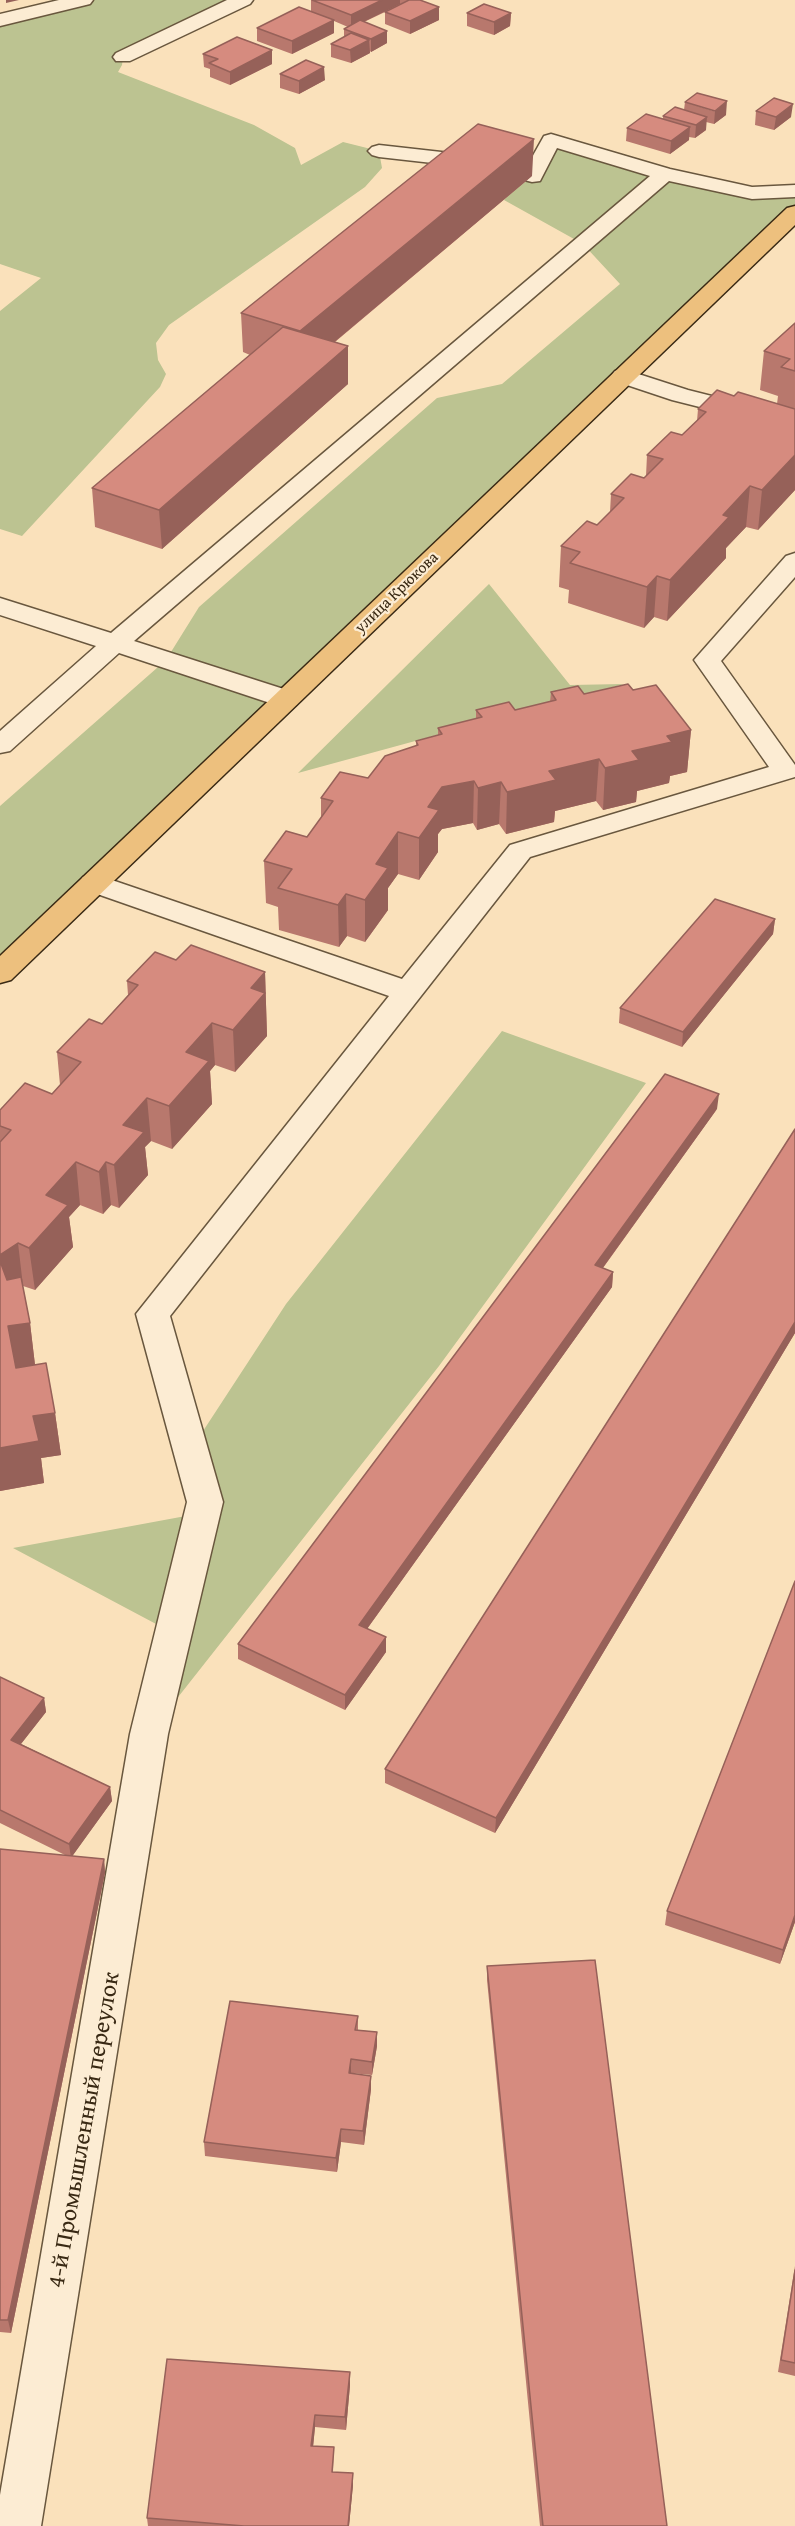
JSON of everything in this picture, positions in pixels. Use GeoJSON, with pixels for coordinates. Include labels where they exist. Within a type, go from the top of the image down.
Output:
{"type":"FeatureCollection","features":[{"type":"Feature","properties":{"kind":"main road","name":"улица Крюкова"},"geometry":{"type":"LineString","coordinates":[[0,973],[795,213]]}},
{"type":"Feature","properties":{"kind":"street"},"geometry":{"type":"LineString","coordinates":[[0,20],[83,0]]}},
{"type":"Feature","properties":{"kind":"street"},"geometry":{"type":"LineString","coordinates":[[123,57],[243,0]]}},
{"type":"Feature","properties":{"kind":"street"},"geometry":{"type":"LineString","coordinates":[[379,151],[477,162],[532,176],[551,140],[665,174],[752,193],[795,191]]}},
{"type":"Feature","properties":{"kind":"street"},"geometry":{"type":"LineString","coordinates":[[0,745],[114,644],[665,174]]}},
{"type":"Feature","properties":{"kind":"street"},"geometry":{"type":"LineString","coordinates":[[623,376],[680,395],[795,424]]}},
{"type":"Feature","properties":{"kind":"street"},"geometry":{"type":"LineString","coordinates":[[93,883],[408,992],[520,851],[749,784],[785,771],[707,660],[795,561]]}},
{"type":"Feature","properties":{"kind":"street"},"geometry":{"type":"LineString","coordinates":[[0,606],[286,699]]}},
{"type":"Feature","properties":{"kind":"street","name":"4-й Промышленный переулок"},"geometry":{"type":"LineString","coordinates":[[18,2526],[148,1734],[205,1502],[153,1314],[408,992]]}},
{"type":"Feature","properties":{"kind":"green space"},"geometry":{"type":"Polygon","coordinates":[[[83,0],[241,0],[123,57],[118,72],[254,125],[295,148],[301,165],[343,142],[379,151],[382,168],[365,187],[169,325],[156,343],[158,360],[166,374],[160,387],[22,536],[0,529],[0,311],[41,278],[0,264],[0,20],[83,0]]]}},
{"type":"Feature","properties":{"kind":"green space"},"geometry":{"type":"Polygon","coordinates":[[[551,140],[725,189],[795,191],[795,213],[0,973],[0,806],[166,660],[199,607],[437,398],[502,384],[620,284],[583,244],[504,200],[551,140]]]}},
{"type":"Feature","properties":{"kind":"green space"},"geometry":{"type":"Polygon","coordinates":[[[489,584],[570,685],[624,684],[298,773],[489,584]]]}},
{"type":"Feature","properties":{"kind":"green space"},"geometry":{"type":"Polygon","coordinates":[[[502,1031],[646,1083],[439,1366],[149,1734],[173,1633],[13,1548],[202,1513],[190,1451],[286,1304],[502,1031]]]}},
{"type":"Feature","properties":{"kind":"building"},"geometry":{"type":"Polygon","coordinates":[[[312,0],[382,0],[351,15],[312,0]]]}},
{"type":"Feature","properties":{"kind":"building"},"geometry":{"type":"Polygon","coordinates":[[[409,0],[420,0],[439,7],[410,21],[385,12],[409,0]]]}},
{"type":"Feature","properties":{"kind":"building"},"geometry":{"type":"Polygon","coordinates":[[[484,4],[511,13],[494,22],[467,13],[484,4]]]}},
{"type":"Feature","properties":{"kind":"building"},"geometry":{"type":"Polygon","coordinates":[[[299,7],[334,20],[292,41],[257,28],[299,7]]]}},
{"type":"Feature","properties":{"kind":"building"},"geometry":{"type":"Polygon","coordinates":[[[360,20],[387,31],[371,39],[344,29],[360,20]]]}},
{"type":"Feature","properties":{"kind":"building"},"geometry":{"type":"Polygon","coordinates":[[[351,33],[369,40],[350,50],[331,44],[351,33]]]}},
{"type":"Feature","properties":{"kind":"building"},"geometry":{"type":"Polygon","coordinates":[[[237,37],[272,50],[230,72],[209,63],[218,59],[203,54],[237,37]]]}},
{"type":"Feature","properties":{"kind":"building"},"geometry":{"type":"Polygon","coordinates":[[[306,60],[324,67],[299,81],[280,74],[306,60]]]}},
{"type":"Feature","properties":{"kind":"building"},"geometry":{"type":"Polygon","coordinates":[[[697,93],[727,101],[715,111],[685,102],[697,93]]]}},
{"type":"Feature","properties":{"kind":"building"},"geometry":{"type":"Polygon","coordinates":[[[774,98],[793,104],[776,117],[756,111],[774,98]]]}},
{"type":"Feature","properties":{"kind":"building"},"geometry":{"type":"Polygon","coordinates":[[[675,107],[707,117],[696,125],[663,116],[675,107]]]}},
{"type":"Feature","properties":{"kind":"building"},"geometry":{"type":"Polygon","coordinates":[[[646,114],[690,127],[671,141],[627,128],[646,114]]]}},
{"type":"Feature","properties":{"kind":"building"},"geometry":{"type":"Polygon","coordinates":[[[478,124],[534,139],[300,331],[241,313],[478,124]]]}},
{"type":"Feature","properties":{"kind":"building"},"geometry":{"type":"Polygon","coordinates":[[[795,323],[795,371],[781,367],[790,359],[764,351],[795,323]]]}},
{"type":"Feature","properties":{"kind":"building"},"geometry":{"type":"Polygon","coordinates":[[[283,327],[348,346],[159,510],[92,488],[283,327]]]}},
{"type":"Feature","properties":{"kind":"building"},"geometry":{"type":"Polygon","coordinates":[[[717,390],[734,396],[738,392],[795,409],[795,455],[762,490],[750,486],[723,515],[729,517],[670,580],[657,576],[647,587],[570,563],[580,552],[561,546],[587,521],[597,525],[624,498],[611,494],[631,474],[644,478],[663,459],[647,455],[671,432],[682,435],[706,412],[698,409],[717,390]]]}},
{"type":"Feature","properties":{"kind":"building"},"geometry":{"type":"Polygon","coordinates":[[[628,684],[633,690],[656,685],[691,730],[667,736],[672,742],[632,751],[639,760],[605,768],[599,759],[549,771],[556,780],[507,792],[501,782],[478,788],[474,781],[442,787],[428,807],[439,810],[419,838],[398,832],[376,864],[388,868],[365,900],[346,894],[338,905],[278,888],[292,869],[264,861],[286,831],[307,837],[333,801],[321,798],[340,772],[368,778],[385,756],[418,745],[416,741],[442,734],[438,728],[482,717],[476,710],[509,702],[515,710],[556,700],[551,692],[578,686],[584,694],[628,684]]]}},
{"type":"Feature","properties":{"kind":"building"},"geometry":{"type":"Polygon","coordinates":[[[715,899],[775,919],[683,1032],[620,1008],[715,899]]]}},
{"type":"Feature","properties":{"kind":"building"},"geometry":{"type":"Polygon","coordinates":[[[191,945],[265,972],[251,988],[265,993],[233,1030],[212,1023],[186,1052],[209,1061],[169,1106],[147,1098],[123,1125],[144,1132],[114,1165],[106,1162],[99,1172],[76,1162],[46,1195],[68,1205],[29,1248],[18,1243],[0,1255],[0,1142],[11,1130],[0,1126],[0,1110],[25,1083],[52,1094],[81,1062],[57,1052],[89,1019],[102,1024],[138,985],[127,981],[155,952],[176,960],[191,945]]]}},
{"type":"Feature","properties":{"kind":"building"},"geometry":{"type":"Polygon","coordinates":[[[665,1074],[719,1094],[595,1265],[613,1272],[359,1625],[386,1637],[345,1695],[238,1644],[665,1074]]]}},
{"type":"Feature","properties":{"kind":"building"},"geometry":{"type":"Polygon","coordinates":[[[795,1129],[795,1322],[496,1818],[385,1769],[795,1129]]]}},
{"type":"Feature","properties":{"kind":"building"},"geometry":{"type":"Polygon","coordinates":[[[0,1261],[7,1280],[21,1277],[30,1323],[8,1326],[16,1368],[46,1363],[55,1413],[33,1416],[39,1441],[0,1448],[0,1261]]]}},
{"type":"Feature","properties":{"kind":"building"},"geometry":{"type":"Polygon","coordinates":[[[795,1581],[795,1915],[783,1950],[667,1911],[795,1581]]]}},
{"type":"Feature","properties":{"kind":"building"},"geometry":{"type":"Polygon","coordinates":[[[0,1677],[44,1698],[11,1740],[110,1787],[69,1844],[0,1810],[0,1677]]]}},
{"type":"Feature","properties":{"kind":"building"},"geometry":{"type":"Polygon","coordinates":[[[0,1849],[104,1859],[8,2320],[0,2320],[0,1849]]]}},
{"type":"Feature","properties":{"kind":"building"},"geometry":{"type":"Polygon","coordinates":[[[595,1960],[667,2526],[543,2526],[487,1966],[595,1960]]]}},
{"type":"Feature","properties":{"kind":"building"},"geometry":{"type":"Polygon","coordinates":[[[230,2001],[358,2016],[355,2030],[377,2032],[372,2062],[351,2059],[349,2073],[371,2076],[363,2131],[341,2129],[336,2158],[204,2142],[230,2001]]]}},
{"type":"Feature","properties":{"kind":"building"},"geometry":{"type":"Polygon","coordinates":[[[795,2270],[795,2363],[781,2360],[795,2270]]]}},
{"type":"Feature","properties":{"kind":"building"},"geometry":{"type":"Polygon","coordinates":[[[167,2359],[350,2372],[345,2417],[315,2415],[311,2446],[334,2447],[332,2472],[353,2473],[348,2526],[244,2526],[147,2518],[167,2359]]]}}]}
